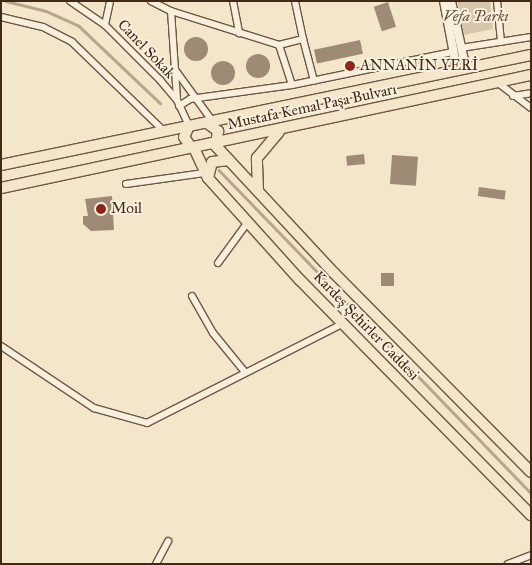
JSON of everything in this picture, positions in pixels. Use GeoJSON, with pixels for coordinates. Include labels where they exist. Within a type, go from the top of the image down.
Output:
{"type":"FeatureCollection","features":[{"type":"Feature","properties":{"kind":"main road","name":"Mustafa Kemal Paşa Bulvarı"},"geometry":{"type":"LineString","coordinates":[[210,122],[531,55]]}},
{"type":"Feature","properties":{"kind":"main road","name":"Mustafa Kemal Paşa Bulvarı"},"geometry":{"type":"LineString","coordinates":[[215,144],[496,81],[531,75]]}},
{"type":"Feature","properties":{"kind":"main road"},"geometry":{"type":"LineString","coordinates":[[1,165],[210,122],[218,131],[215,144],[192,147],[1,188]]}},
{"type":"Feature","properties":{"kind":"main road"},"geometry":{"type":"LineString","coordinates":[[189,126],[184,137],[192,147]]}},
{"type":"Feature","properties":{"kind":"main road"},"geometry":{"type":"LineString","coordinates":[[258,192],[258,158],[281,130]]}},
{"type":"Feature","properties":{"kind":"main road","name":"Kardeş Şehirler Caddesi"},"geometry":{"type":"LineString","coordinates":[[215,144],[258,192],[531,472]]}},
{"type":"Feature","properties":{"kind":"main road","name":"Kardeş Şehirler Caddesi"},"geometry":{"type":"LineString","coordinates":[[192,147],[206,175],[248,222],[342,324],[531,515]]}},
{"type":"Feature","properties":{"kind":"main road"},"geometry":{"type":"LineString","coordinates":[[206,175],[212,162],[228,160]]}},
{"type":"Feature","properties":{"kind":"street","name":"Canel Sokak"},"geometry":{"type":"LineString","coordinates":[[70,1],[105,25],[160,80],[178,103],[189,126]]}},
{"type":"Feature","properties":{"kind":"street"},"geometry":{"type":"LineString","coordinates":[[105,25],[110,1]]}},
{"type":"Feature","properties":{"kind":"street"},"geometry":{"type":"LineString","coordinates":[[152,1],[171,12],[279,45],[303,39]]}},
{"type":"Feature","properties":{"kind":"street"},"geometry":{"type":"LineString","coordinates":[[233,1],[239,33]]}},
{"type":"Feature","properties":{"kind":"street"},"geometry":{"type":"LineString","coordinates":[[295,1],[314,81]]}},
{"type":"Feature","properties":{"kind":"street"},"geometry":{"type":"LineString","coordinates":[[444,1],[454,52],[461,69]]}},
{"type":"Feature","properties":{"kind":"street"},"geometry":{"type":"LineString","coordinates":[[451,1],[461,48],[461,69]]}},
{"type":"Feature","properties":{"kind":"street"},"geometry":{"type":"LineString","coordinates":[[497,1],[501,42]]}},
{"type":"Feature","properties":{"kind":"street"},"geometry":{"type":"LineString","coordinates":[[171,12],[178,103],[314,81],[454,52]]}},
{"type":"Feature","properties":{"kind":"street"},"geometry":{"type":"LineString","coordinates":[[1,17],[65,38],[164,131]]}},
{"type":"Feature","properties":{"kind":"street"},"geometry":{"type":"LineString","coordinates":[[461,48],[531,37]]}},
{"type":"Feature","properties":{"kind":"street"},"geometry":{"type":"LineString","coordinates":[[279,45],[292,85]]}},
{"type":"Feature","properties":{"kind":"street"},"geometry":{"type":"LineString","coordinates":[[160,80],[173,79],[176,72]]}},
{"type":"Feature","properties":{"kind":"street"},"geometry":{"type":"LineString","coordinates":[[176,72],[199,99],[210,122]]}},
{"type":"Feature","properties":{"kind":"street"},"geometry":{"type":"LineString","coordinates":[[496,81],[531,108]]}},
{"type":"Feature","properties":{"kind":"street"},"geometry":{"type":"LineString","coordinates":[[513,96],[531,94]]}},
{"type":"Feature","properties":{"kind":"street"},"geometry":{"type":"LineString","coordinates":[[126,184],[206,175]]}},
{"type":"Feature","properties":{"kind":"street"},"geometry":{"type":"LineString","coordinates":[[218,263],[248,222]]}},
{"type":"Feature","properties":{"kind":"street"},"geometry":{"type":"LineString","coordinates":[[192,296],[213,333],[244,371]]}},
{"type":"Feature","properties":{"kind":"street"},"geometry":{"type":"LineString","coordinates":[[1,346],[94,408],[143,423],[158,420],[244,371],[342,324]]}},
{"type":"Feature","properties":{"kind":"street"},"geometry":{"type":"LineString","coordinates":[[156,564],[168,541]]}},
{"type":"Feature","properties":{"kind":"street"},"geometry":{"type":"LineString","coordinates":[[508,564],[531,555]]}},
{"type":"Feature","properties":{"kind":"green space","name":"Vefa Parkı"},"geometry":{"type":"Polygon","coordinates":[[[457,1],[490,1],[493,29],[464,35],[457,1]]]}},
{"type":"Feature","properties":{"kind":"building"},"geometry":{"type":"Polygon","coordinates":[[[388,2],[396,27],[382,31],[374,7],[388,2]]]}},
{"type":"Feature","properties":{"kind":"building"},"geometry":{"type":"Polygon","coordinates":[[[196,37],[201,38],[207,44],[207,54],[201,60],[196,61],[191,60],[185,54],[184,49],[185,44],[191,38],[196,37]]]}},
{"type":"Feature","properties":{"kind":"building"},"geometry":{"type":"Polygon","coordinates":[[[360,40],[363,54],[317,63],[314,50],[360,40]]]}},
{"type":"Feature","properties":{"kind":"building"},"geometry":{"type":"Polygon","coordinates":[[[258,54],[263,55],[269,61],[269,71],[263,77],[258,78],[253,77],[247,71],[246,66],[247,61],[253,55],[258,54]]]}},
{"type":"Feature","properties":{"kind":"building"},"geometry":{"type":"Polygon","coordinates":[[[223,61],[228,62],[234,68],[234,78],[228,84],[223,85],[218,84],[212,78],[211,73],[212,68],[218,62],[223,61]]]}},
{"type":"Feature","properties":{"kind":"building"},"geometry":{"type":"Polygon","coordinates":[[[364,154],[365,164],[347,166],[346,156],[364,154]]]}},
{"type":"Feature","properties":{"kind":"building"},"geometry":{"type":"Polygon","coordinates":[[[392,155],[418,157],[416,186],[390,184],[392,155]]]}},
{"type":"Feature","properties":{"kind":"building"},"geometry":{"type":"Polygon","coordinates":[[[479,187],[506,191],[504,200],[478,196],[479,187]]]}},
{"type":"Feature","properties":{"kind":"building"},"geometry":{"type":"Polygon","coordinates":[[[112,196],[114,230],[91,231],[83,224],[83,216],[88,216],[85,199],[112,196]]]}},
{"type":"Feature","properties":{"kind":"building"},"geometry":{"type":"Polygon","coordinates":[[[381,273],[394,273],[394,286],[381,286],[381,273]]]}},
{"type":"Feature","properties":{"kind":"waterway"},"geometry":{"type":"LineString","coordinates":[[6,1],[46,11],[79,26],[160,103]]}},
{"type":"Feature","properties":{"kind":"waterway"},"geometry":{"type":"LineString","coordinates":[[219,170],[531,493]]}},
{"type":"Feature","properties":{"kind":"place","name":"ANNANİN YERİ"},"geometry":{"type":"Point","coordinates":[350,66]}},
{"type":"Feature","properties":{"kind":"place","name":"Moil"},"geometry":{"type":"Point","coordinates":[101,209]}}]}
